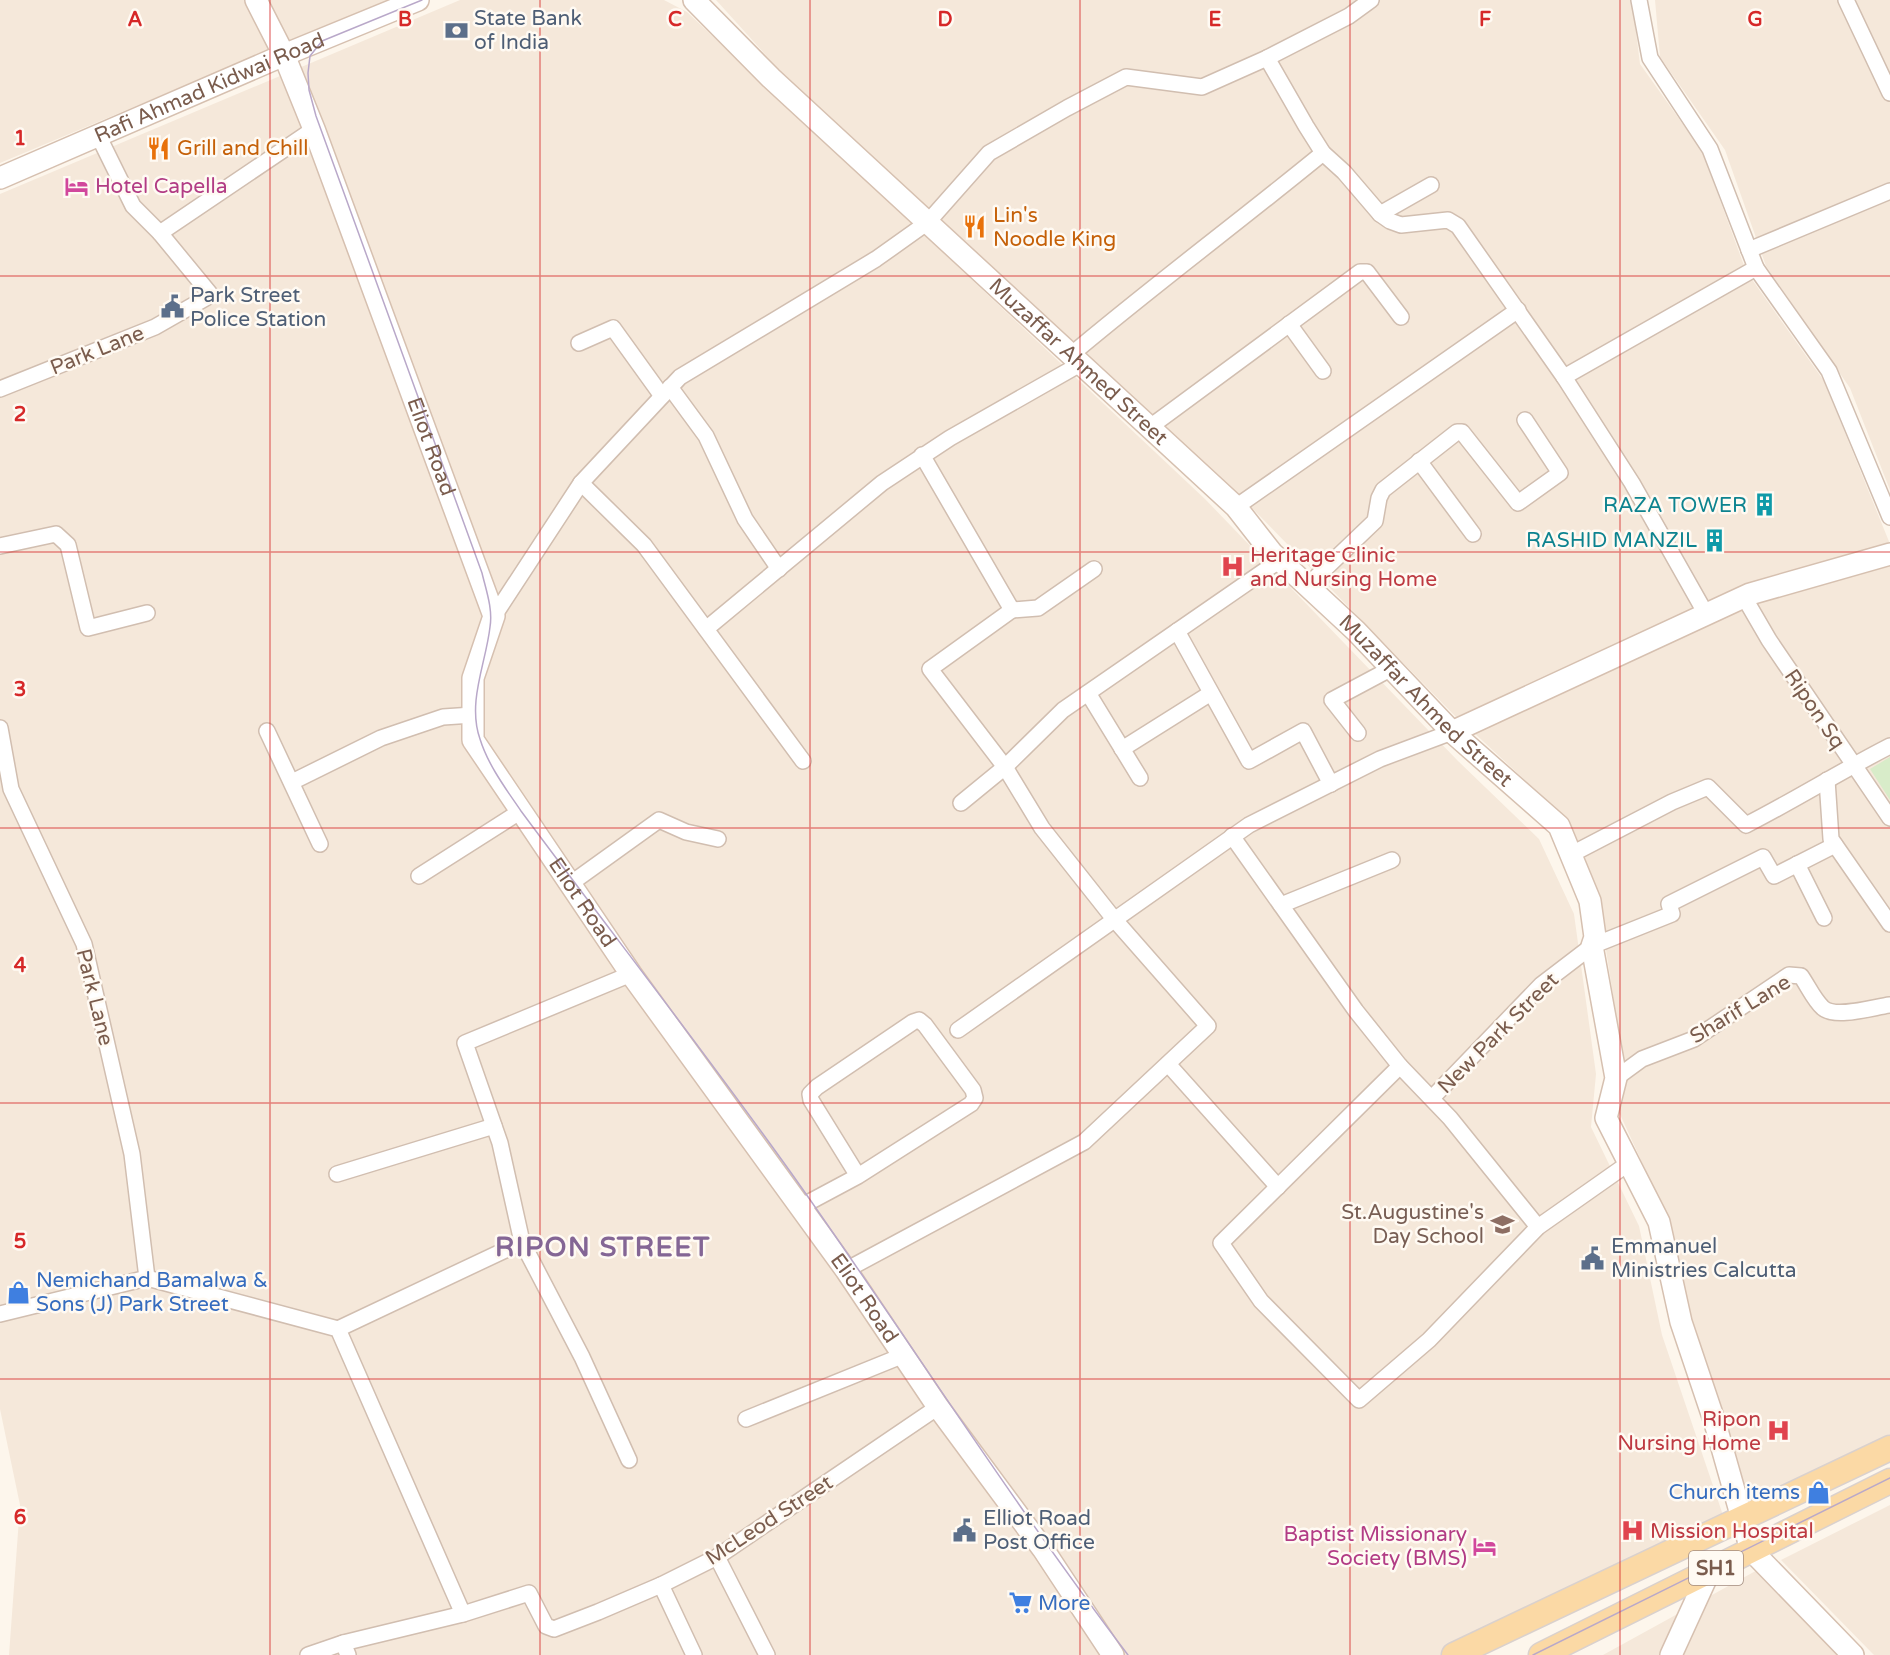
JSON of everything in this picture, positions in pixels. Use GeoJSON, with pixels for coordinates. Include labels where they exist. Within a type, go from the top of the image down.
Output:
{"type":"FeatureCollection","features":[{"type":"Feature","properties":{"kind":"main road"},"geometry":{"type":"LineString","coordinates":[[1454,1655],[1890,1448]]}},
{"type":"Feature","properties":{"kind":"main road","name":"SH1"},"geometry":{"type":"LineString","coordinates":[[1541,1655],[1890,1481]]}},
{"type":"Feature","properties":{"kind":"street","name":"Eliot Road"},"geometry":{"type":"LineString","coordinates":[[256,0],[284,55],[314,129],[494,616],[473,678],[473,740],[630,974],[846,1270],[938,1407],[1043,1549],[1113,1655]]}},
{"type":"Feature","properties":{"kind":"street","name":"Rafi Ahmad Kidwai Road"},"geometry":{"type":"LineString","coordinates":[[0,178],[284,55],[418,0]]}},
{"type":"Feature","properties":{"kind":"street","name":"Muzaffar Ahmed Street"},"geometry":{"type":"LineString","coordinates":[[696,0],[771,78],[1236,507],[1272,553],[1356,631],[1452,732],[1559,826],[1590,901],[1595,937],[1592,946],[1616,1078],[1606,1118],[1659,1222],[1682,1322],[1715,1424],[1751,1550]]}},
{"type":"Feature","properties":{"kind":"street"},"geometry":{"type":"LineString","coordinates":[[1344,0],[1349,16]]}},
{"type":"Feature","properties":{"kind":"street"},"geometry":{"type":"LineString","coordinates":[[494,616],[581,483],[680,377],[876,259],[928,222],[989,153],[1126,77],[1202,87],[1267,58],[1349,16],[1371,0]]}},
{"type":"Feature","properties":{"kind":"street"},"geometry":{"type":"LineString","coordinates":[[1639,0],[1650,58],[1710,149],[1756,268],[1829,371],[1890,517]]}},
{"type":"Feature","properties":{"kind":"street"},"geometry":{"type":"LineString","coordinates":[[1846,0],[1890,93]]}},
{"type":"Feature","properties":{"kind":"street"},"geometry":{"type":"LineString","coordinates":[[1267,58],[1323,153],[1344,172],[1380,214],[1401,225],[1448,220],[1458,226],[1564,377],[1632,483],[1706,614]]}},
{"type":"Feature","properties":{"kind":"street"},"geometry":{"type":"LineString","coordinates":[[98,135],[133,206],[160,233],[314,129]]}},
{"type":"Feature","properties":{"kind":"street"},"geometry":{"type":"LineString","coordinates":[[706,629],[882,483],[1077,359],[1133,303],[1323,153]]}},
{"type":"Feature","properties":{"kind":"street"},"geometry":{"type":"LineString","coordinates":[[1380,214],[1431,184]]}},
{"type":"Feature","properties":{"kind":"street"},"geometry":{"type":"LineString","coordinates":[[1749,250],[1890,191]]}},
{"type":"Feature","properties":{"kind":"street","name":"Park Lane"},"geometry":{"type":"LineString","coordinates":[[0,389],[155,327],[211,295],[160,233]]}},
{"type":"Feature","properties":{"kind":"street"},"geometry":{"type":"LineString","coordinates":[[1564,377],[1756,268]]}},
{"type":"Feature","properties":{"kind":"street"},"geometry":{"type":"LineString","coordinates":[[1150,427],[1363,271],[1367,272],[1401,317]]}},
{"type":"Feature","properties":{"kind":"street"},"geometry":{"type":"LineString","coordinates":[[1236,507],[1518,310]]}},
{"type":"Feature","properties":{"kind":"street"},"geometry":{"type":"LineString","coordinates":[[1289,324],[1323,371]]}},
{"type":"Feature","properties":{"kind":"street"},"geometry":{"type":"LineString","coordinates":[[579,343],[613,328],[706,436],[745,519],[779,569]]}},
{"type":"Feature","properties":{"kind":"street"},"geometry":{"type":"LineString","coordinates":[[1307,586],[1375,521],[1379,498],[1383,490],[1457,432],[1462,432],[1518,504],[1560,473],[1525,420]]}},
{"type":"Feature","properties":{"kind":"street"},"geometry":{"type":"LineString","coordinates":[[922,456],[1012,610]]}},
{"type":"Feature","properties":{"kind":"street"},"geometry":{"type":"LineString","coordinates":[[1419,461],[1473,534]]}},
{"type":"Feature","properties":{"kind":"street"},"geometry":{"type":"LineString","coordinates":[[581,483],[644,545],[803,761]]}},
{"type":"Feature","properties":{"kind":"street"},"geometry":{"type":"LineString","coordinates":[[0,546],[56,534],[68,544],[88,628],[147,613]]}},
{"type":"Feature","properties":{"kind":"street"},"geometry":{"type":"LineString","coordinates":[[958,1030],[1249,825],[1380,759],[1452,732],[1743,597],[1890,554]]}},
{"type":"Feature","properties":{"kind":"street"},"geometry":{"type":"LineString","coordinates":[[961,803],[1005,767],[1063,710],[1280,560]]}},
{"type":"Feature","properties":{"kind":"street"},"geometry":{"type":"LineString","coordinates":[[846,1270],[1084,1142],[1208,1026],[1114,919],[1042,828],[1005,767],[930,669],[1012,610],[1038,608],[1094,569]]}},
{"type":"Feature","properties":{"kind":"street","name":"Ripon Sq"},"geometry":{"type":"LineString","coordinates":[[1743,597],[1769,640],[1890,819]]}},
{"type":"Feature","properties":{"kind":"street"},"geometry":{"type":"LineString","coordinates":[[1177,631],[1249,761],[1303,731],[1331,784]]}},
{"type":"Feature","properties":{"kind":"street"},"geometry":{"type":"LineString","coordinates":[[1358,733],[1332,700],[1392,668]]}},
{"type":"Feature","properties":{"kind":"street"},"geometry":{"type":"LineString","coordinates":[[1088,693],[1140,778]]}},
{"type":"Feature","properties":{"kind":"street"},"geometry":{"type":"LineString","coordinates":[[1122,749],[1211,693]]}},
{"type":"Feature","properties":{"kind":"street"},"geometry":{"type":"LineString","coordinates":[[292,782],[381,738],[442,717],[473,715]]}},
{"type":"Feature","properties":{"kind":"street","name":"Park Lane"},"geometry":{"type":"LineString","coordinates":[[0,728],[11,789],[84,944],[132,1154],[147,1278]]}},
{"type":"Feature","properties":{"kind":"street"},"geometry":{"type":"LineString","coordinates":[[267,731],[320,844]]}},
{"type":"Feature","properties":{"kind":"street"},"geometry":{"type":"LineString","coordinates":[[1570,855],[1672,802],[1708,787],[1746,825],[1890,746]]}},
{"type":"Feature","properties":{"kind":"street"},"geometry":{"type":"LineString","coordinates":[[1827,780],[1831,838],[1890,924]]}},
{"type":"Feature","properties":{"kind":"street"},"geometry":{"type":"LineString","coordinates":[[418,876],[521,811]]}},
{"type":"Feature","properties":{"kind":"street"},"geometry":{"type":"LineString","coordinates":[[570,884],[659,820],[686,832],[718,839]]}},
{"type":"Feature","properties":{"kind":"street"},"geometry":{"type":"LineString","coordinates":[[1232,836],[1356,1011],[1400,1066],[1432,1098],[1538,1227]]}},
{"type":"Feature","properties":{"kind":"street"},"geometry":{"type":"LineString","coordinates":[[1824,918],[1797,864],[1835,845]]}},
{"type":"Feature","properties":{"kind":"street","name":"New Park Street"},"geometry":{"type":"LineString","coordinates":[[1432,1098],[1541,986],[1592,946],[1672,914],[1669,904],[1763,857],[1773,876],[1797,864]]}},
{"type":"Feature","properties":{"kind":"street"},"geometry":{"type":"LineString","coordinates":[[1281,905],[1392,860]]}},
{"type":"Feature","properties":{"kind":"street"},"geometry":{"type":"LineString","coordinates":[[629,1460],[582,1358],[522,1242],[500,1143],[465,1043],[630,974]]}},
{"type":"Feature","properties":{"kind":"street","name":"Sharif Lane"},"geometry":{"type":"LineString","coordinates":[[1616,1078],[1642,1059],[1694,1039],[1789,975],[1801,976],[1823,1008],[1831,1013],[1890,1005]]}},
{"type":"Feature","properties":{"kind":"street"},"geometry":{"type":"LineString","coordinates":[[800,1207],[858,1176],[971,1104],[975,1098],[973,1090],[919,1020],[817,1087],[810,1094],[811,1100],[858,1176]]}},
{"type":"Feature","properties":{"kind":"street"},"geometry":{"type":"LineString","coordinates":[[1168,1064],[1278,1187]]}},
{"type":"Feature","properties":{"kind":"street"},"geometry":{"type":"LineString","coordinates":[[1400,1066],[1221,1243],[1261,1301],[1359,1400],[1429,1340],[1538,1227],[1629,1163]]}},
{"type":"Feature","properties":{"kind":"street"},"geometry":{"type":"LineString","coordinates":[[337,1174],[494,1126]]}},
{"type":"Feature","properties":{"kind":"street"},"geometry":{"type":"LineString","coordinates":[[0,1314],[147,1278],[338,1329],[522,1242]]}},
{"type":"Feature","properties":{"kind":"street"},"geometry":{"type":"LineString","coordinates":[[308,1655],[345,1649],[463,1614],[338,1329]]}},
{"type":"Feature","properties":{"kind":"street"},"geometry":{"type":"LineString","coordinates":[[746,1419],[904,1355]]}},
{"type":"Feature","properties":{"kind":"street","name":"McLeod Street"},"geometry":{"type":"LineString","coordinates":[[463,1614],[530,1593],[546,1626],[554,1629],[661,1585],[717,1557],[938,1407]]}},
{"type":"Feature","properties":{"kind":"street"},"geometry":{"type":"LineString","coordinates":[[1751,1550],[1853,1655]]}},
{"type":"Feature","properties":{"kind":"street"},"geometry":{"type":"LineString","coordinates":[[717,1557],[767,1655]]}},
{"type":"Feature","properties":{"kind":"street"},"geometry":{"type":"LineString","coordinates":[[1671,1655],[1709,1572]]}},
{"type":"Feature","properties":{"kind":"street"},"geometry":{"type":"LineString","coordinates":[[661,1585],[694,1655]]}},
{"type":"Feature","properties":{"kind":"shaded area"},"geometry":{"type":"Polygon","coordinates":[[[0,0],[389,0],[0,163],[0,0]]]}},
{"type":"Feature","properties":{"kind":"shaded area"},"geometry":{"type":"Polygon","coordinates":[[[460,0],[664,0],[687,12],[1205,499],[1458,761],[1539,839],[1574,914],[1596,1074],[1591,1127],[1639,1226],[1662,1335],[1728,1530],[1462,1655],[9,1655],[20,1505],[0,1409],[0,194],[460,0]]]}},
{"type":"Feature","properties":{"kind":"shaded area"},"geometry":{"type":"Polygon","coordinates":[[[716,0],[1632,0],[1640,64],[1702,151],[1746,271],[1824,381],[1890,544],[1747,585],[1456,717],[1250,506],[782,73],[716,0]]]}},
{"type":"Feature","properties":{"kind":"shaded area"},"geometry":{"type":"Polygon","coordinates":[[[1655,0],[1890,0],[1890,490],[1850,388],[1766,266],[1725,150],[1660,57],[1655,0]]]}},
{"type":"Feature","properties":{"kind":"shaded area"},"geometry":{"type":"Polygon","coordinates":[[[1890,563],[1890,1450],[1751,1513],[1691,1319],[1666,1215],[1619,1112],[1624,1066],[1597,892],[1568,820],[1471,730],[1757,601],[1890,563]]]}},
{"type":"Feature","properties":{"kind":"shaded area"},"geometry":{"type":"Polygon","coordinates":[[[1890,1505],[1890,1655],[1874,1655],[1781,1560],[1890,1505]]]}},
{"type":"Feature","properties":{"kind":"shaded area"},"geometry":{"type":"Polygon","coordinates":[[[1761,1568],[1843,1655],[1603,1655],[1761,1568]]]}},
{"type":"Feature","properties":{"kind":"green space"},"geometry":{"type":"Polygon","coordinates":[[[1890,757],[1890,800],[1870,769],[1890,757]]]}},
{"type":"Feature","properties":{"kind":"tram line"},"geometry":{"type":"LineString","coordinates":[[422,0],[322,41],[310,56],[309,90],[316,116],[482,573],[491,613],[488,641],[476,697],[477,725],[483,749],[498,777],[521,811],[765,1137],[1043,1539],[1128,1655]]}},
{"type":"Feature","properties":{"kind":"tram line"},"geometry":{"type":"LineString","coordinates":[[1533,1655],[1890,1478]]}},
{"type":"Feature","properties":{"kind":"place","name":"State Bank of India"},"geometry":{"type":"Point","coordinates":[456,30]}},
{"type":"Feature","properties":{"kind":"place","name":"Grill and Chill"},"geometry":{"type":"Point","coordinates":[159,148]}},
{"type":"Feature","properties":{"kind":"place","name":"Hotel Capella"},"geometry":{"type":"Point","coordinates":[77,186]}},
{"type":"Feature","properties":{"kind":"place","name":"Lin's Noodle King"},"geometry":{"type":"Point","coordinates":[975,227]}},
{"type":"Feature","properties":{"kind":"place","name":"Park Street Police Station"},"geometry":{"type":"Point","coordinates":[172,307]}},
{"type":"Feature","properties":{"kind":"place","name":"RAZA TOWER"},"geometry":{"type":"Point","coordinates":[1765,505]}},
{"type":"Feature","properties":{"kind":"place","name":"RASHID MANZIL"},"geometry":{"type":"Point","coordinates":[1715,540]}},
{"type":"Feature","properties":{"kind":"place","name":"Heritage Clinic and Nursing Home"},"geometry":{"type":"Point","coordinates":[1232,567]}},
{"type":"Feature","properties":{"kind":"place","name":"St.Augustine's Day School"},"geometry":{"type":"Point","coordinates":[1502,1224]}},
{"type":"Feature","properties":{"kind":"place","name":"Emmanuel Ministries Calcutta"},"geometry":{"type":"Point","coordinates":[1593,1258]}},
{"type":"Feature","properties":{"kind":"place","name":"Nemichand Bamalwa & Sons (J) Park Street"},"geometry":{"type":"Point","coordinates":[18,1292]}},
{"type":"Feature","properties":{"kind":"place","name":"Ripon Nursing Home"},"geometry":{"type":"Point","coordinates":[1779,1431]}},
{"type":"Feature","properties":{"kind":"place","name":"Church items"},"geometry":{"type":"Point","coordinates":[1818,1492]}},
{"type":"Feature","properties":{"kind":"place","name":"Elliot Road Post Office"},"geometry":{"type":"Point","coordinates":[965,1530]}},
{"type":"Feature","properties":{"kind":"place","name":"Mission Hospital"},"geometry":{"type":"Point","coordinates":[1632,1531]}},
{"type":"Feature","properties":{"kind":"place","name":"Baptist Missionary Society (BMS)"},"geometry":{"type":"Point","coordinates":[1485,1546]}},
{"type":"Feature","properties":{"kind":"place","name":"More"},"geometry":{"type":"Point","coordinates":[1020,1603]}},
{"type":"Feature","properties":{"kind":"district","name":"RIPON STREET"},"geometry":{"type":"Point","coordinates":[603,1247]}}]}
